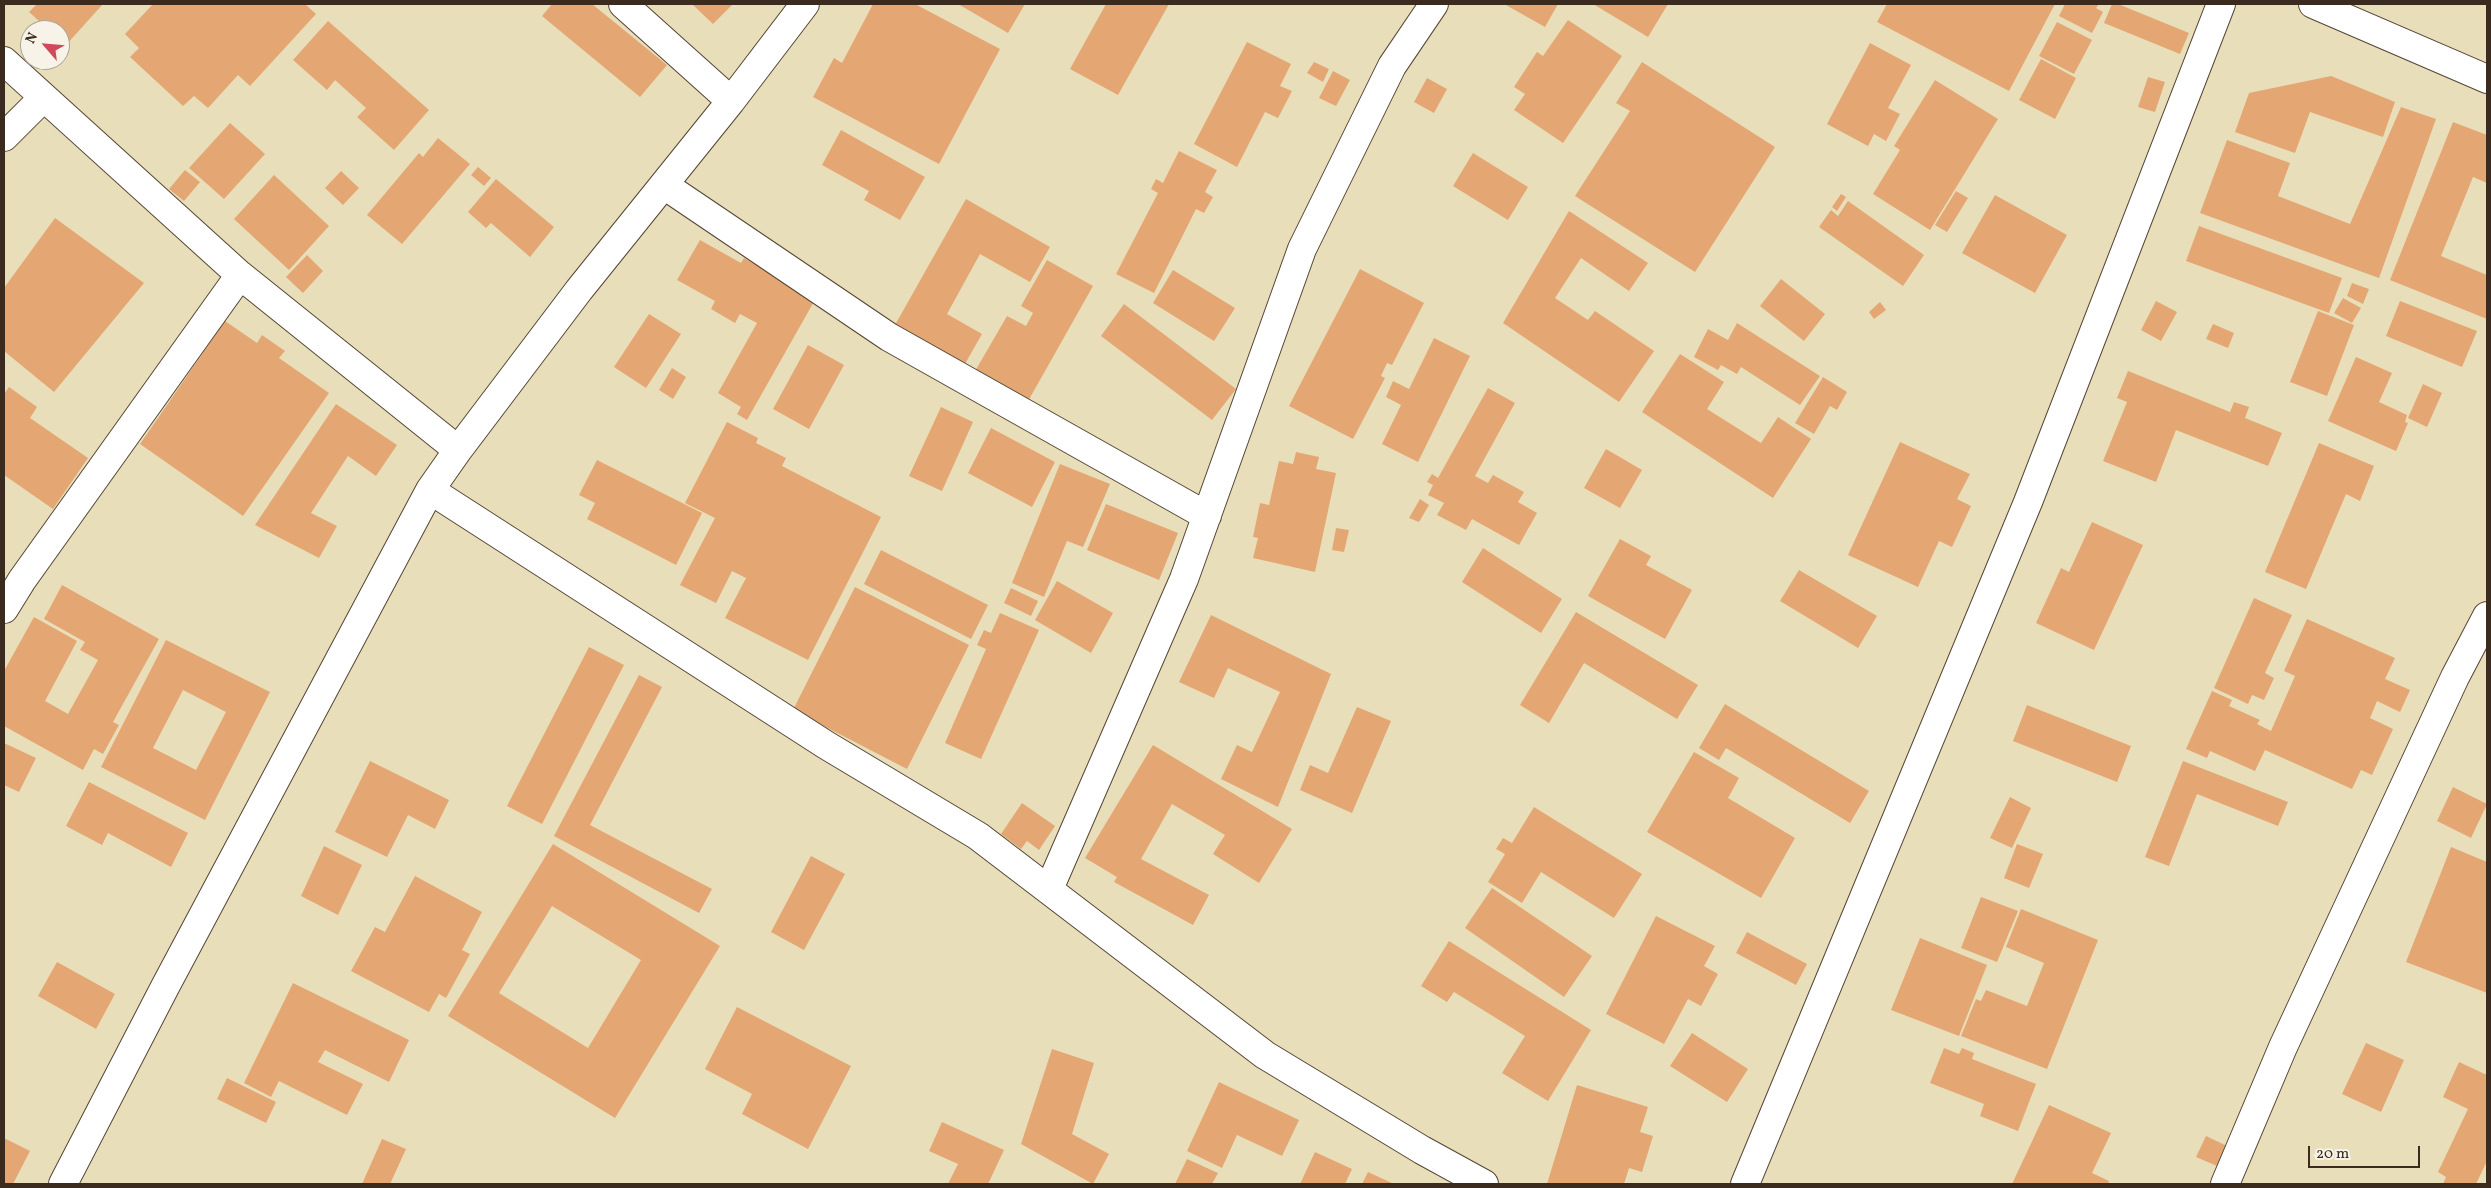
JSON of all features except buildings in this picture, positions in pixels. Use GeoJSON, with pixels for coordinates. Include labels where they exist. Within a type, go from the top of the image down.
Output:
{"type":"FeatureCollection","features":[{"type":"Feature","properties":{"kind":"street"},"geometry":{"type":"LineString","coordinates":[[622,4],[731,101]]}},
{"type":"Feature","properties":{"kind":"street"},"geometry":{"type":"LineString","coordinates":[[64,1184],[166,985],[430,490],[579,290],[731,101],[804,4]]}},
{"type":"Feature","properties":{"kind":"street"},"geometry":{"type":"LineString","coordinates":[[1049,889],[1184,579],[1302,249],[1392,66],[1434,4]]}},
{"type":"Feature","properties":{"kind":"street"},"geometry":{"type":"LineString","coordinates":[[1745,1184],[2028,502],[2221,4]]}},
{"type":"Feature","properties":{"kind":"street"},"geometry":{"type":"LineString","coordinates":[[2313,4],[2487,79]]}},
{"type":"Feature","properties":{"kind":"street"},"geometry":{"type":"LineString","coordinates":[[4,61],[240,275],[458,450]]}},
{"type":"Feature","properties":{"kind":"street"},"geometry":{"type":"LineString","coordinates":[[4,137],[44,98]]}},
{"type":"Feature","properties":{"kind":"street"},"geometry":{"type":"LineString","coordinates":[[664,185],[890,337],[1207,516]]}},
{"type":"Feature","properties":{"kind":"street"},"geometry":{"type":"LineString","coordinates":[[4,609],[22,580],[240,275]]}},
{"type":"Feature","properties":{"kind":"street"},"geometry":{"type":"LineString","coordinates":[[430,490],[826,744],[978,836],[1265,1055],[1422,1150],[1484,1184]]}},
{"type":"Feature","properties":{"kind":"street"},"geometry":{"type":"LineString","coordinates":[[2225,1184],[2283,1047],[2455,677],[2487,616]]}}]}
